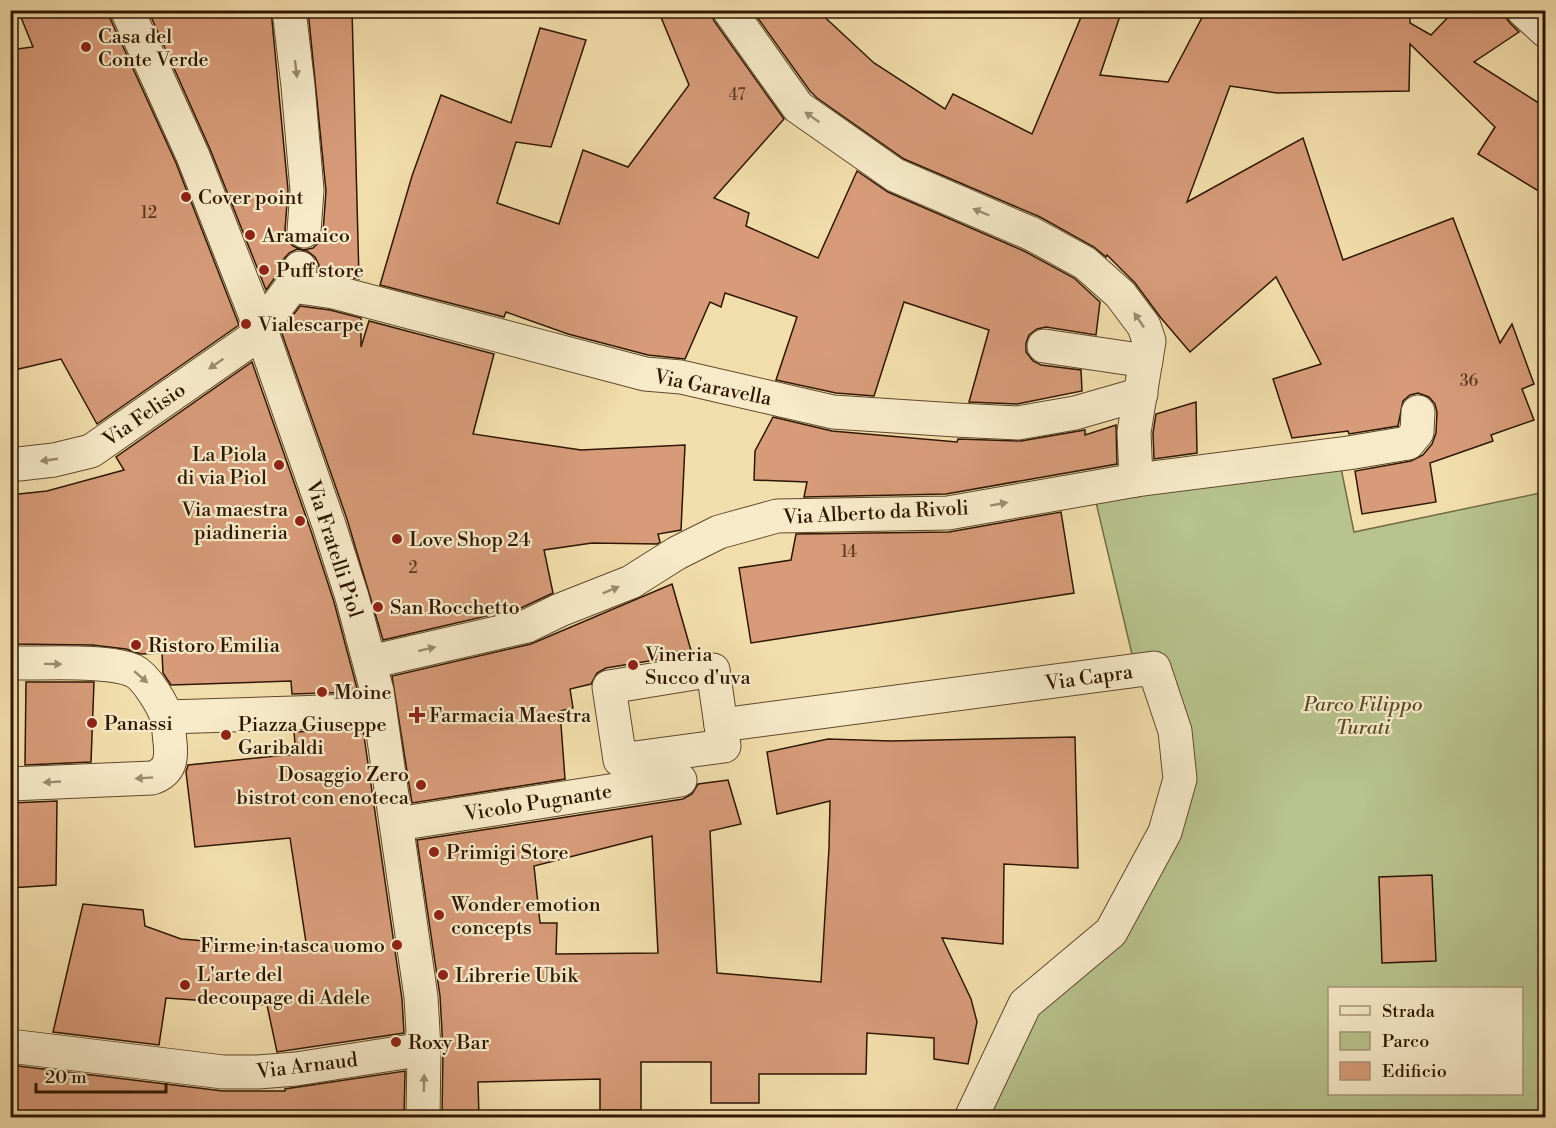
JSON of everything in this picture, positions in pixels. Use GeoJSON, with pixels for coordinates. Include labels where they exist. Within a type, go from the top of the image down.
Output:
{"type":"FeatureCollection","features":[{"type":"Feature","properties":{"kind":"street","name":"Via Fratelli Piol"},"geometry":{"type":"LineString","coordinates":[[127,10],[193,156],[261,327],[329,525],[370,662],[397,824],[421,997],[424,1049],[423,1118]]}},
{"type":"Feature","properties":{"kind":"street"},"geometry":{"type":"LineString","coordinates":[[289,10],[307,190],[304,231]]}},
{"type":"Feature","properties":{"kind":"street"},"geometry":{"type":"LineString","coordinates":[[729,10],[798,107],[895,175],[1032,234],[1085,263],[1120,294],[1144,326],[1149,341],[1134,432],[1136,480]]}},
{"type":"Feature","properties":{"kind":"street"},"geometry":{"type":"LineString","coordinates":[[1523,10],[1545,31]]}},
{"type":"Feature","properties":{"kind":"street","name":"Via Felisio"},"geometry":{"type":"LineString","coordinates":[[10,465],[54,460],[91,451],[252,339],[296,277]]}},
{"type":"Feature","properties":{"kind":"street","name":"Via Garavella"},"geometry":{"type":"LineString","coordinates":[[296,277],[334,292],[645,374],[681,377],[833,412],[1018,423],[1075,413],[1141,394]]}},
{"type":"Feature","properties":{"kind":"street"},"geometry":{"type":"LineString","coordinates":[[1044,346],[1146,361]]}},
{"type":"Feature","properties":{"kind":"street","name":"Via Alberto da Rivoli"},"geometry":{"type":"LineString","coordinates":[[370,662],[527,626],[560,610],[631,582],[677,553],[719,532],[777,516],[948,513],[1136,480],[1348,453],[1408,443],[1417,432],[1418,412]]}},
{"type":"Feature","properties":{"kind":"street"},"geometry":{"type":"LineString","coordinates":[[10,663],[96,664],[121,666],[136,672],[147,682],[167,717],[171,752],[170,766],[162,775],[152,778],[10,784]]}},
{"type":"Feature","properties":{"kind":"street","name":"Via Capra"},"geometry":{"type":"LineString","coordinates":[[721,725],[1154,668],[1175,730],[1180,779],[1165,831],[1111,932],[1025,1004],[971,1118]]}},
{"type":"Feature","properties":{"kind":"street"},"geometry":{"type":"LineString","coordinates":[[167,717],[355,711],[379,708]]}},
{"type":"Feature","properties":{"kind":"street","name":"Vicolo Pugnante"},"geometry":{"type":"LineString","coordinates":[[397,824],[680,780]]}},
{"type":"Feature","properties":{"kind":"street","name":"Via Arnaud"},"geometry":{"type":"LineString","coordinates":[[10,1046],[222,1072],[296,1070],[424,1049]]}},
{"type":"Feature","properties":{"kind":"green space","name":"Parco Filippo Turati"},"geometry":{"type":"Polygon","coordinates":[[[1340,463],[1354,532],[1545,492],[1545,1117],[975,1118],[1027,1006],[1114,934],[1185,777],[1135,667],[1094,494],[1340,463]]]}},
{"type":"Feature","properties":{"kind":"building"},"geometry":{"type":"Polygon","coordinates":[[[18,10],[109,10],[110,18],[176,163],[239,325],[97,424],[61,359],[10,371],[10,50],[33,47],[18,10]]]}},
{"type":"Feature","properties":{"kind":"building"},"geometry":{"type":"Polygon","coordinates":[[[148,10],[271,10],[288,190],[285,230],[287,239],[293,246],[303,250],[313,248],[320,241],[323,232],[326,191],[308,10],[352,10],[359,279],[318,271],[319,265],[315,257],[307,251],[297,249],[283,260],[266,290],[210,149],[148,10]]]}},
{"type":"Feature","properties":{"kind":"building"},"geometry":{"type":"Polygon","coordinates":[[[658,10],[710,10],[714,21],[784,119],[714,198],[749,213],[746,226],[818,258],[857,171],[888,192],[1024,251],[1074,278],[1100,302],[1096,335],[1046,327],[1037,329],[1029,335],[1026,343],[1026,352],[1033,361],[1041,365],[1081,370],[1082,391],[1017,404],[969,402],[989,330],[904,302],[874,396],[836,393],[776,380],[797,317],[725,293],[721,307],[710,302],[685,359],[648,355],[568,334],[506,312],[504,317],[380,285],[412,176],[441,95],[511,123],[540,28],[586,40],[551,147],[516,142],[497,203],[559,224],[583,150],[628,167],[689,85],[658,10]]]}},
{"type":"Feature","properties":{"kind":"building"},"geometry":{"type":"Polygon","coordinates":[[[752,10],[817,10],[874,63],[945,109],[953,94],[1032,134],[1084,10],[1122,10],[1100,75],[1168,82],[1206,10],[1410,10],[1410,23],[1431,35],[1455,10],[1505,10],[1505,16],[1519,32],[1474,62],[1545,107],[1545,195],[1478,154],[1495,127],[1410,44],[1409,91],[1277,93],[1230,86],[1187,202],[1303,138],[1343,260],[1453,218],[1500,343],[1512,324],[1534,384],[1522,389],[1534,420],[1491,435],[1493,441],[1430,463],[1436,502],[1362,514],[1355,471],[1411,461],[1423,455],[1432,444],[1436,433],[1437,412],[1435,404],[1429,397],[1418,393],[1410,395],[1403,401],[1398,426],[1349,434],[1348,431],[1292,438],[1273,379],[1321,364],[1276,277],[1190,352],[1135,283],[1107,255],[1106,257],[1094,247],[1040,217],[904,159],[817,98],[752,10]]]}},
{"type":"Feature","properties":{"kind":"building"},"geometry":{"type":"Polygon","coordinates":[[[300,306],[330,310],[361,318],[361,347],[369,321],[494,354],[473,434],[581,450],[685,445],[681,530],[658,534],[660,542],[657,544],[592,543],[544,550],[553,593],[521,608],[383,640],[347,519],[281,331],[300,306]]]}},
{"type":"Feature","properties":{"kind":"building"},"geometry":{"type":"Polygon","coordinates":[[[252,362],[334,602],[358,692],[292,694],[291,681],[171,685],[163,673],[162,653],[141,654],[126,649],[92,645],[10,644],[10,495],[47,491],[124,470],[116,457],[252,362]]]}},
{"type":"Feature","properties":{"kind":"building"},"geometry":{"type":"Polygon","coordinates":[[[1196,402],[1197,453],[1154,459],[1153,433],[1156,414],[1196,402]]]}},
{"type":"Feature","properties":{"kind":"building"},"geometry":{"type":"Polygon","coordinates":[[[773,417],[832,431],[957,442],[958,439],[1021,441],[1085,430],[1085,435],[1116,425],[1117,464],[946,494],[804,497],[807,482],[754,480],[755,451],[773,417]]]}},
{"type":"Feature","properties":{"kind":"building"},"geometry":{"type":"Polygon","coordinates":[[[1061,512],[1074,593],[751,643],[739,568],[791,560],[796,534],[949,532],[1061,512]]]}},
{"type":"Feature","properties":{"kind":"building"},"geometry":{"type":"Polygon","coordinates":[[[672,584],[692,654],[606,668],[597,673],[591,684],[570,689],[573,708],[560,711],[565,779],[412,803],[392,676],[531,644],[672,584]]]}},
{"type":"Feature","properties":{"kind":"building"},"geometry":{"type":"Polygon","coordinates":[[[26,682],[94,682],[91,762],[25,765],[26,682]]]}},
{"type":"Feature","properties":{"kind":"building"},"geometry":{"type":"Polygon","coordinates":[[[363,729],[402,999],[404,1033],[277,1052],[267,1005],[166,998],[159,1045],[53,1032],[83,904],[143,910],[145,926],[181,939],[307,949],[290,838],[195,847],[186,772],[188,765],[296,754],[294,732],[363,729]]]}},
{"type":"Feature","properties":{"kind":"building"},"geometry":{"type":"Polygon","coordinates":[[[1075,737],[1078,868],[1004,864],[1003,944],[942,938],[971,999],[977,1022],[968,1064],[934,1059],[934,1038],[867,1033],[866,1074],[759,1074],[759,1103],[711,1103],[711,1062],[641,1062],[641,1110],[600,1110],[600,1079],[478,1082],[479,1118],[442,1118],[443,1049],[440,996],[417,840],[683,799],[692,794],[698,784],[728,780],[741,824],[710,831],[717,973],[821,982],[830,801],[777,814],[767,752],[828,739],[891,741],[1075,737]],[[652,836],[534,866],[540,923],[557,923],[556,954],[658,953],[652,836]]]}},
{"type":"Feature","properties":{"kind":"building"},"geometry":{"type":"Polygon","coordinates":[[[57,801],[56,885],[10,888],[10,803],[57,801]]]}},
{"type":"Feature","properties":{"kind":"building"},"geometry":{"type":"Polygon","coordinates":[[[1432,875],[1436,961],[1382,963],[1379,877],[1432,875]]]}},
{"type":"Feature","properties":{"kind":"building"},"geometry":{"type":"Polygon","coordinates":[[[10,1065],[223,1091],[285,1091],[285,1089],[405,1071],[404,1118],[10,1118],[10,1065]]]}},
{"type":"Feature","properties":{"kind":"place","name":"Casa del Conte Verde"},"geometry":{"type":"Point","coordinates":[86,47]}},
{"type":"Feature","properties":{"kind":"place","name":"Cover point"},"geometry":{"type":"Point","coordinates":[186,197]}},
{"type":"Feature","properties":{"kind":"place","name":"Aramaico"},"geometry":{"type":"Point","coordinates":[250,235]}},
{"type":"Feature","properties":{"kind":"place","name":"Puff store"},"geometry":{"type":"Point","coordinates":[264,270]}},
{"type":"Feature","properties":{"kind":"place","name":"Vialescarpe"},"geometry":{"type":"Point","coordinates":[246,324]}},
{"type":"Feature","properties":{"kind":"place","name":"La Piola di via Piol"},"geometry":{"type":"Point","coordinates":[279,465]}},
{"type":"Feature","properties":{"kind":"place","name":"Via maestra piadineria"},"geometry":{"type":"Point","coordinates":[300,521]}},
{"type":"Feature","properties":{"kind":"place","name":"Love Shop 24"},"geometry":{"type":"Point","coordinates":[397,539]}},
{"type":"Feature","properties":{"kind":"place","name":"San Rocchetto"},"geometry":{"type":"Point","coordinates":[378,607]}},
{"type":"Feature","properties":{"kind":"place","name":"Ristoro Emilia"},"geometry":{"type":"Point","coordinates":[136,645]}},
{"type":"Feature","properties":{"kind":"place","name":"Vineria Succo d'uva"},"geometry":{"type":"Point","coordinates":[633,665]}},
{"type":"Feature","properties":{"kind":"place","name":"Moine"},"geometry":{"type":"Point","coordinates":[322,692]}},
{"type":"Feature","properties":{"kind":"place","name":"Farmacia Maestra"},"geometry":{"type":"Point","coordinates":[417,715]}},
{"type":"Feature","properties":{"kind":"place","name":"Panassi"},"geometry":{"type":"Point","coordinates":[92,723]}},
{"type":"Feature","properties":{"kind":"place","name":"Piazza Giuseppe Garibaldi"},"geometry":{"type":"Point","coordinates":[226,735]}},
{"type":"Feature","properties":{"kind":"place","name":"Dosaggio Zero bistrot con enoteca"},"geometry":{"type":"Point","coordinates":[421,785]}},
{"type":"Feature","properties":{"kind":"place","name":"Primigi Store"},"geometry":{"type":"Point","coordinates":[434,852]}},
{"type":"Feature","properties":{"kind":"place","name":"Wonder emotion concepts"},"geometry":{"type":"Point","coordinates":[439,915]}},
{"type":"Feature","properties":{"kind":"place","name":"Firme in tasca uomo"},"geometry":{"type":"Point","coordinates":[397,945]}},
{"type":"Feature","properties":{"kind":"place","name":"Librerie Ubik"},"geometry":{"type":"Point","coordinates":[443,975]}},
{"type":"Feature","properties":{"kind":"place","name":"L'arte del decoupage di Adele"},"geometry":{"type":"Point","coordinates":[185,985]}},
{"type":"Feature","properties":{"kind":"place","name":"Roxy Bar"},"geometry":{"type":"Point","coordinates":[396,1042]}}]}
